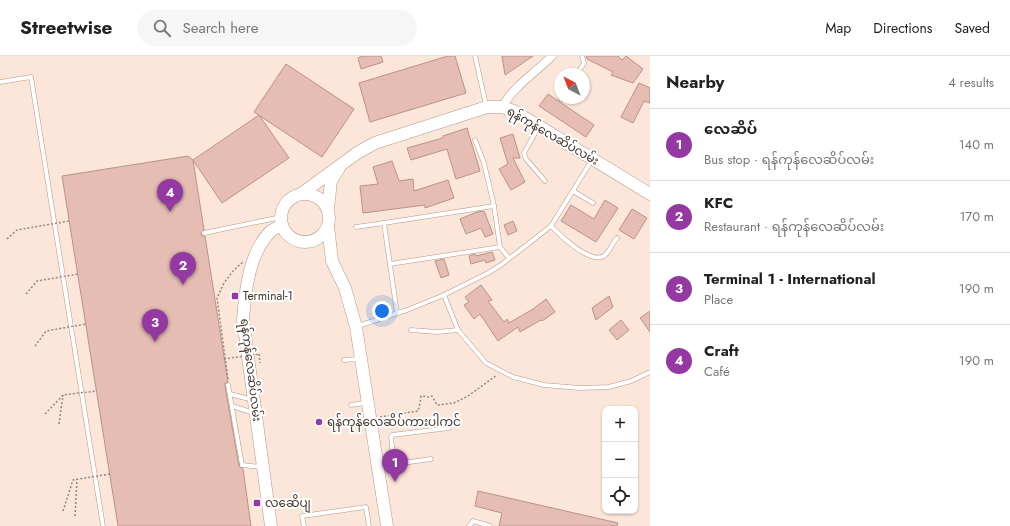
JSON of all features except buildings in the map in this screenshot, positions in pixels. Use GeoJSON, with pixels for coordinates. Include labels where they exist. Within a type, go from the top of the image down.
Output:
{"type":"FeatureCollection","features":[{"type":"Feature","properties":{"kind":"main road","name":"ရန်ကုန်လေဆိပ်လမ်း"},"geometry":{"type":"LineString","coordinates":[[301,194],[357,153],[375,143],[487,107],[502,107],[514,112],[650,194]]}},
{"type":"Feature","properties":{"kind":"main road"},"geometry":{"type":"LineString","coordinates":[[328,208],[317,196],[310,194],[293,196],[282,209],[281,221],[285,232],[297,241],[304,242],[312,241],[325,233],[330,220],[328,208],[332,181],[340,165]]}},
{"type":"Feature","properties":{"kind":"main road","name":"ရန်ကုန်လေဆိပ်လမ်း"},"geometry":{"type":"LineString","coordinates":[[271,526],[243,320],[245,292],[255,256],[264,239],[281,221]]}},
{"type":"Feature","properties":{"kind":"main road"},"geometry":{"type":"LineString","coordinates":[[328,226],[332,261],[345,288],[356,327],[387,526]]}},
{"type":"Feature","properties":{"kind":"street"},"geometry":{"type":"LineString","coordinates":[[502,107],[511,94],[552,56]]}},
{"type":"Feature","properties":{"kind":"lane"},"geometry":{"type":"LineString","coordinates":[[475,56],[487,107]]}},
{"type":"Feature","properties":{"kind":"lane"},"geometry":{"type":"LineString","coordinates":[[581,68],[584,63],[582,56]]}},
{"type":"Feature","properties":{"kind":"lane"},"geometry":{"type":"LineString","coordinates":[[0,82],[31,76],[103,526]]}},
{"type":"Feature","properties":{"kind":"lane"},"geometry":{"type":"LineString","coordinates":[[539,126],[524,153],[524,156],[545,181]]}},
{"type":"Feature","properties":{"kind":"lane"},"geometry":{"type":"LineString","coordinates":[[475,140],[484,163],[494,206],[500,247],[509,258]]}},
{"type":"Feature","properties":{"kind":"lane"},"geometry":{"type":"LineString","coordinates":[[356,327],[444,295],[488,273],[551,226],[593,159]]}},
{"type":"Feature","properties":{"kind":"lane"},"geometry":{"type":"LineString","coordinates":[[573,191],[593,203]]}},
{"type":"Feature","properties":{"kind":"lane"},"geometry":{"type":"LineString","coordinates":[[356,227],[494,206]]}},
{"type":"Feature","properties":{"kind":"lane"},"geometry":{"type":"LineString","coordinates":[[204,233],[281,221]]}},
{"type":"Feature","properties":{"kind":"lane"},"geometry":{"type":"LineString","coordinates":[[384,223],[396,313]]}},
{"type":"Feature","properties":{"kind":"lane"},"geometry":{"type":"LineString","coordinates":[[551,226],[562,237],[589,256],[596,258],[602,257],[608,253],[617,238]]}},
{"type":"Feature","properties":{"kind":"lane"},"geometry":{"type":"LineString","coordinates":[[390,264],[500,247]]}},
{"type":"Feature","properties":{"kind":"lane"},"geometry":{"type":"LineString","coordinates":[[444,295],[458,330],[486,363],[500,372],[513,377],[544,385],[580,388],[609,387],[631,381],[650,372]]}},
{"type":"Feature","properties":{"kind":"lane"},"geometry":{"type":"LineString","coordinates":[[411,330],[438,332],[458,330]]}},
{"type":"Feature","properties":{"kind":"lane"},"geometry":{"type":"LineString","coordinates":[[344,360],[361,358]]}},
{"type":"Feature","properties":{"kind":"lane"},"geometry":{"type":"LineString","coordinates":[[228,385],[242,465],[263,467]]}},
{"type":"Feature","properties":{"kind":"lane"},"geometry":{"type":"LineString","coordinates":[[230,394],[254,401]]}},
{"type":"Feature","properties":{"kind":"lane"},"geometry":{"type":"LineString","coordinates":[[351,405],[368,402]]}},
{"type":"Feature","properties":{"kind":"lane"},"geometry":{"type":"LineString","coordinates":[[232,406],[256,414]]}},
{"type":"Feature","properties":{"kind":"lane"},"geometry":{"type":"LineString","coordinates":[[394,464],[392,435],[449,428]]}},
{"type":"Feature","properties":{"kind":"lane"},"geometry":{"type":"LineString","coordinates":[[378,466],[431,459]]}},
{"type":"Feature","properties":{"kind":"lane"},"geometry":{"type":"LineString","coordinates":[[304,526],[302,516],[366,507],[369,526]]}},
{"type":"Feature","properties":{"kind":"lane"},"geometry":{"type":"LineString","coordinates":[[469,526],[473,521],[490,526]]}},
{"type":"Feature","properties":{"kind":"path"},"geometry":{"type":"LineString","coordinates":[[7,239],[17,230],[69,221]]}},
{"type":"Feature","properties":{"kind":"path"},"geometry":{"type":"LineString","coordinates":[[228,385],[217,298],[224,283],[240,263],[255,256]]}},
{"type":"Feature","properties":{"kind":"path"},"geometry":{"type":"LineString","coordinates":[[26,294],[37,281],[78,274]]}},
{"type":"Feature","properties":{"kind":"path"},"geometry":{"type":"LineString","coordinates":[[35,346],[46,331],[86,324]]}},
{"type":"Feature","properties":{"kind":"path"},"geometry":{"type":"LineString","coordinates":[[224,359],[259,354],[260,364]]}},
{"type":"Feature","properties":{"kind":"path"},"geometry":{"type":"LineString","coordinates":[[370,419],[418,411],[421,396],[428,398],[432,396],[437,405],[454,403],[468,396],[500,372]]}},
{"type":"Feature","properties":{"kind":"path"},"geometry":{"type":"LineString","coordinates":[[45,414],[63,395],[96,391]]}},
{"type":"Feature","properties":{"kind":"path"},"geometry":{"type":"LineString","coordinates":[[59,424],[63,395]]}},
{"type":"Feature","properties":{"kind":"path"},"geometry":{"type":"LineString","coordinates":[[63,511],[72,480],[110,474]]}},
{"type":"Feature","properties":{"kind":"path"},"geometry":{"type":"LineString","coordinates":[[75,516],[77,479]]}},
{"type":"Feature","properties":{"kind":"place","name":"Craft"},"geometry":{"type":"Point","coordinates":[170,212]}},
{"type":"Feature","properties":{"kind":"place","name":"KFC"},"geometry":{"type":"Point","coordinates":[183,285]}},
{"type":"Feature","properties":{"kind":"place","name":"Terminal-1"},"geometry":{"type":"Point","coordinates":[235,296]}},
{"type":"Feature","properties":{"kind":"place","name":"Terminal 1 - International"},"geometry":{"type":"Point","coordinates":[155,342]}},
{"type":"Feature","properties":{"kind":"place","name":"ရန်ကုန်လေဆိပ်ကားပါကင်"},"geometry":{"type":"Point","coordinates":[319,422]}},
{"type":"Feature","properties":{"kind":"place","name":"လေဆိပ်"},"geometry":{"type":"Point","coordinates":[395,482]}},
{"type":"Feature","properties":{"kind":"place","name":"လဆေိပျ"},"geometry":{"type":"Point","coordinates":[257,503]}}]}
